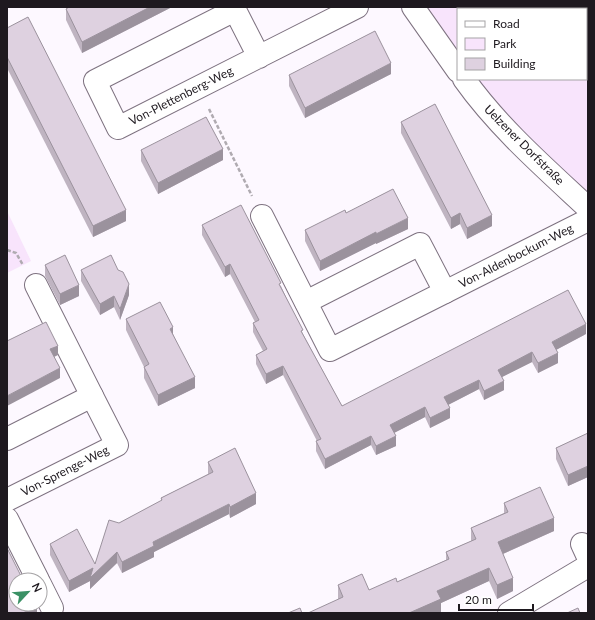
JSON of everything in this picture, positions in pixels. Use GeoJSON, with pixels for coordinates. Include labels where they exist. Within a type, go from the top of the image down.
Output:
{"type":"FeatureCollection","features":[{"type":"Feature","properties":{"kind":"street","name":"Von-Plettenberg-Weg"},"geometry":{"type":"LineString","coordinates":[[258,57],[234,9],[95,81],[118,128],[357,7]]}},
{"type":"Feature","properties":{"kind":"street"},"geometry":{"type":"LineString","coordinates":[[413,7],[457,70]]}},
{"type":"Feature","properties":{"kind":"street","name":"Uelzener Dorfstraße"},"geometry":{"type":"LineString","coordinates":[[465,80],[476,96],[534,157],[588,208]]}},
{"type":"Feature","properties":{"kind":"street","name":"Von-Aldenbockum-Weg"},"geometry":{"type":"LineString","coordinates":[[262,216],[330,350],[588,220]]}},
{"type":"Feature","properties":{"kind":"street","name":"Von-Aldenbockum-Weg"},"geometry":{"type":"LineString","coordinates":[[306,302],[420,244],[445,292]]}},
{"type":"Feature","properties":{"kind":"street","name":"Von-Sprenge-Weg"},"geometry":{"type":"LineString","coordinates":[[7,500],[117,445],[36,285]]}},
{"type":"Feature","properties":{"kind":"street"},"geometry":{"type":"LineString","coordinates":[[7,439],[92,396]]}},
{"type":"Feature","properties":{"kind":"street"},"geometry":{"type":"LineString","coordinates":[[7,519],[34,572]]}},
{"type":"Feature","properties":{"kind":"street"},"geometry":{"type":"LineString","coordinates":[[509,613],[588,566]]}},
{"type":"Feature","properties":{"kind":"street"},"geometry":{"type":"LineString","coordinates":[[48,600],[52,608]]}},
{"type":"Feature","properties":{"kind":"path"},"geometry":{"type":"LineString","coordinates":[[198,88],[262,216]]}},
{"type":"Feature","properties":{"kind":"green space"},"geometry":{"type":"Polygon","coordinates":[[[413,7],[588,7],[588,208],[465,80],[587,80],[587,8],[457,8],[457,70],[413,7]]]}},
{"type":"Feature","properties":{"kind":"green space"},"geometry":{"type":"Polygon","coordinates":[[[7,211],[31,261],[7,273],[7,211]]]}},
{"type":"Feature","properties":{"kind":"building"},"geometry":{"type":"Polygon","coordinates":[[[69,7],[150,7],[82,42],[66,9],[69,7]]]}},
{"type":"Feature","properties":{"kind":"building"},"geometry":{"type":"Polygon","coordinates":[[[28,17],[126,210],[93,226],[7,57],[7,28],[28,17]]]}},
{"type":"Feature","properties":{"kind":"building"},"geometry":{"type":"Polygon","coordinates":[[[375,31],[391,63],[305,108],[289,75],[375,31]]]}},
{"type":"Feature","properties":{"kind":"building"},"geometry":{"type":"Polygon","coordinates":[[[435,104],[492,215],[467,228],[460,213],[451,218],[401,122],[435,104]]]}},
{"type":"Feature","properties":{"kind":"building"},"geometry":{"type":"Polygon","coordinates":[[[206,117],[223,149],[158,183],[141,150],[206,117]]]}},
{"type":"Feature","properties":{"kind":"building"},"geometry":{"type":"Polygon","coordinates":[[[393,189],[408,218],[376,234],[376,232],[320,261],[305,230],[345,210],[346,213],[393,189]]]}},
{"type":"Feature","properties":{"kind":"building"},"geometry":{"type":"Polygon","coordinates":[[[241,205],[281,283],[279,284],[303,330],[301,331],[342,406],[568,290],[586,324],[552,342],[558,353],[538,363],[532,352],[498,370],[504,381],[484,391],[479,380],[444,397],[450,408],[430,418],[425,407],[390,425],[396,436],[376,446],[371,436],[325,459],[316,441],[321,439],[283,366],[266,374],[256,355],[267,349],[253,323],[259,320],[230,264],[225,267],[202,225],[241,205]]]}},
{"type":"Feature","properties":{"kind":"building"},"geometry":{"type":"Polygon","coordinates":[[[65,255],[79,285],[60,294],[45,265],[65,255]]]}},
{"type":"Feature","properties":{"kind":"building"},"geometry":{"type":"Polygon","coordinates":[[[111,255],[118,270],[123,272],[129,284],[120,309],[114,296],[100,304],[81,270],[111,255]]]}},
{"type":"Feature","properties":{"kind":"building"},"geometry":{"type":"Polygon","coordinates":[[[160,302],[173,327],[170,329],[195,377],[158,395],[144,367],[149,364],[126,319],[160,302]]]}},
{"type":"Feature","properties":{"kind":"building"},"geometry":{"type":"Polygon","coordinates":[[[46,322],[58,346],[50,349],[60,368],[7,396],[7,341],[46,322]]]}},
{"type":"Feature","properties":{"kind":"building"},"geometry":{"type":"Polygon","coordinates":[[[588,433],[588,466],[568,475],[556,448],[588,433]]]}},
{"type":"Feature","properties":{"kind":"building"},"geometry":{"type":"Polygon","coordinates":[[[235,448],[256,493],[230,507],[229,504],[153,542],[154,546],[122,562],[117,552],[90,578],[93,568],[69,581],[50,544],[77,529],[95,564],[109,520],[119,523],[162,500],[161,498],[213,472],[208,462],[235,448]]]}},
{"type":"Feature","properties":{"kind":"building"},"geometry":{"type":"Polygon","coordinates":[[[540,487],[554,518],[498,542],[513,578],[497,585],[489,568],[437,591],[441,599],[409,613],[308,613],[343,597],[338,585],[362,574],[369,590],[396,578],[397,582],[449,559],[446,552],[476,539],[471,528],[508,512],[504,503],[540,487]]]}},
{"type":"Feature","properties":{"kind":"building"},"geometry":{"type":"Polygon","coordinates":[[[7,548],[19,572],[8,572],[8,612],[25,612],[7,613],[7,548]]]}},
{"type":"Feature","properties":{"kind":"building"},"geometry":{"type":"Polygon","coordinates":[[[300,608],[302,613],[288,613],[300,608]]]}},
{"type":"Feature","properties":{"kind":"building"},"geometry":{"type":"Polygon","coordinates":[[[578,608],[580,613],[567,613],[578,608]]]}}]}
